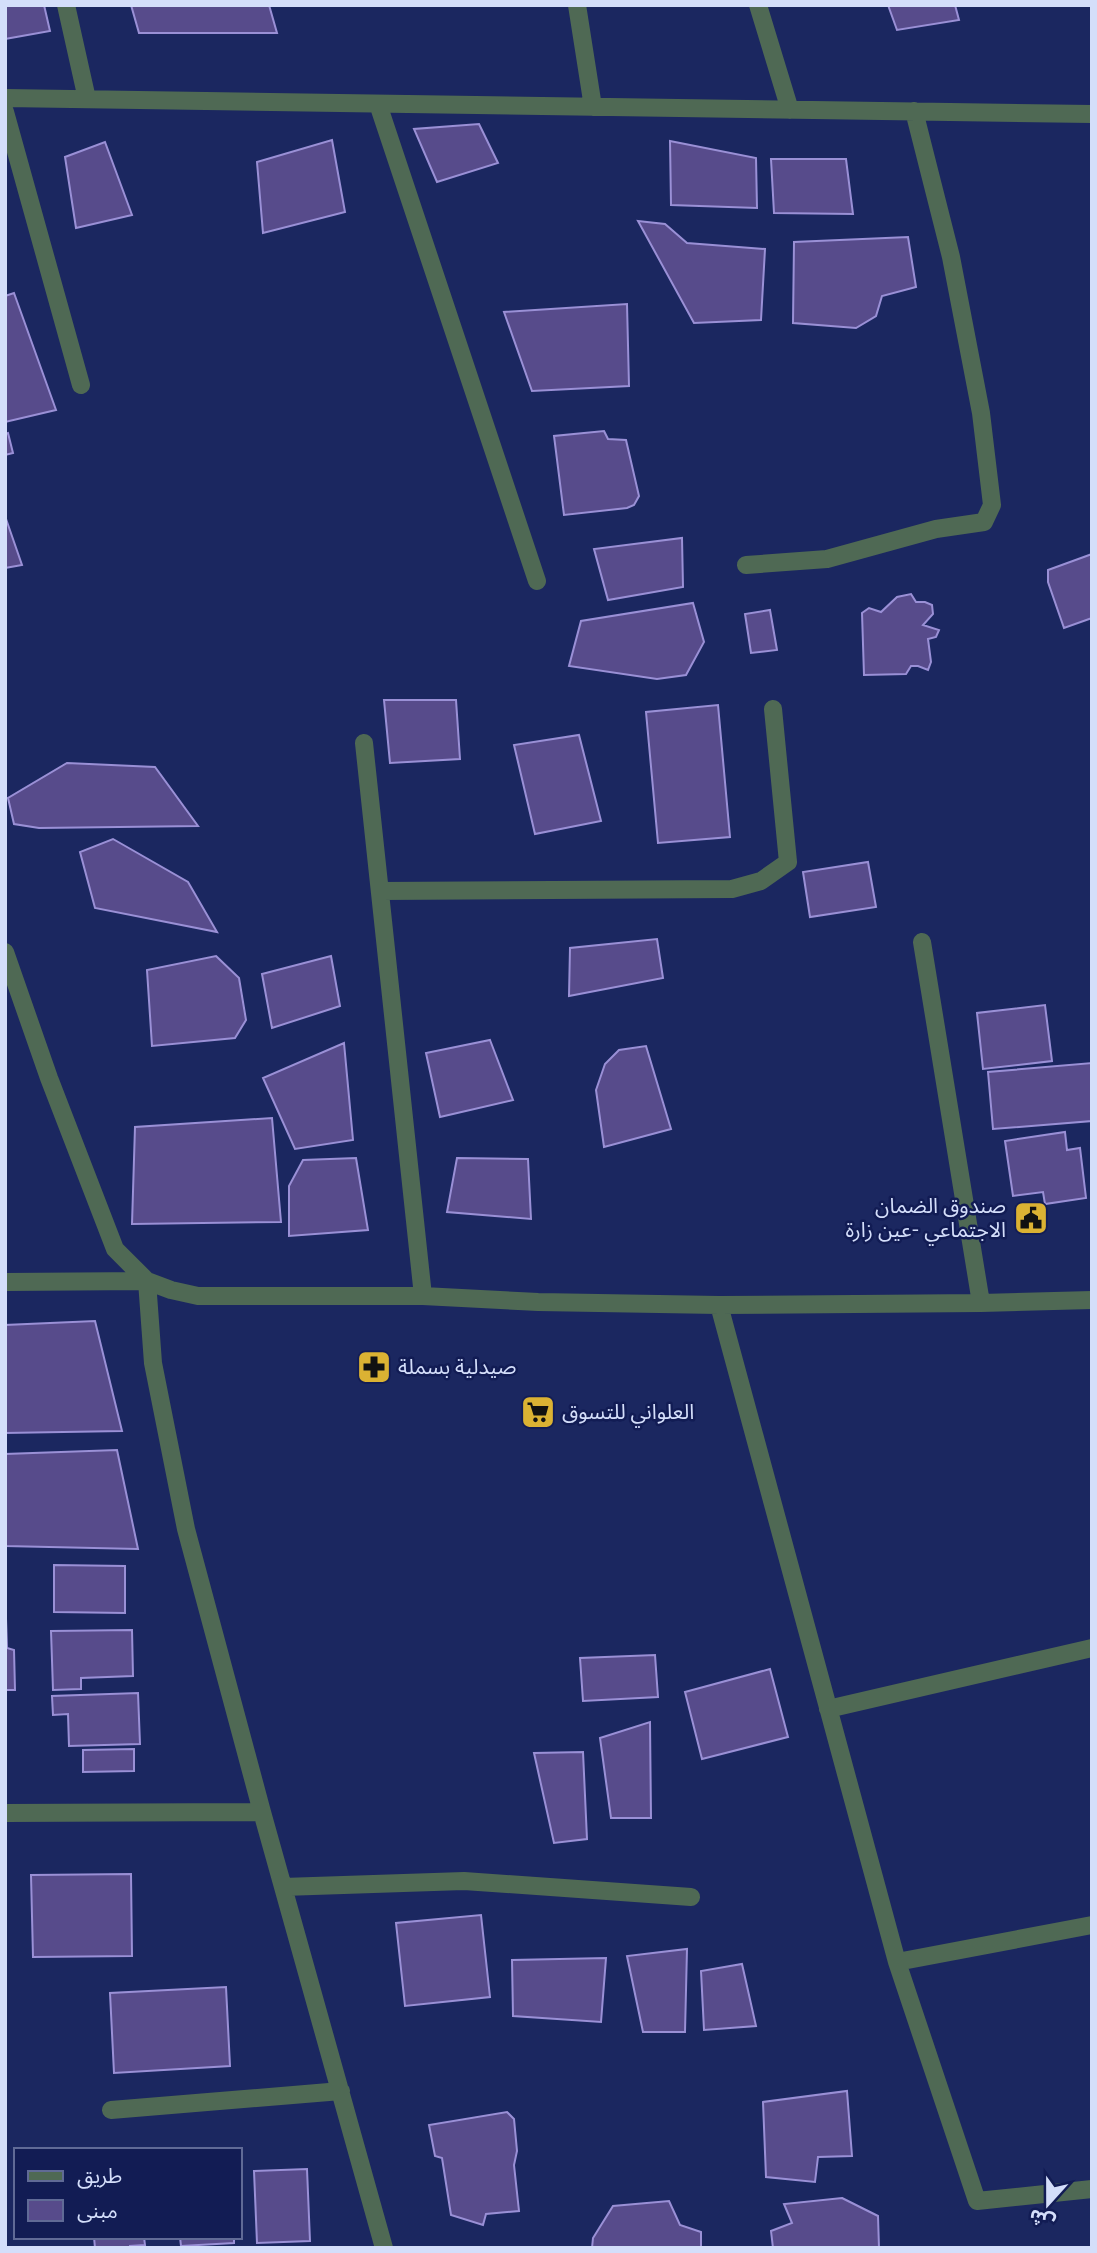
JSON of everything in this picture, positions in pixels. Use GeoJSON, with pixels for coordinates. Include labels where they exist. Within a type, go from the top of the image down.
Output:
{"type":"FeatureCollection","features":[{"type":"Feature","properties":{"kind":"street"},"geometry":{"type":"LineString","coordinates":[[66,5],[87,99]]}},
{"type":"Feature","properties":{"kind":"street"},"geometry":{"type":"LineString","coordinates":[[577,5],[593,107]]}},
{"type":"Feature","properties":{"kind":"street"},"geometry":{"type":"LineString","coordinates":[[758,5],[790,110]]}},
{"type":"Feature","properties":{"kind":"street"},"geometry":{"type":"LineString","coordinates":[[5,98],[1092,114]]}},
{"type":"Feature","properties":{"kind":"street"},"geometry":{"type":"LineString","coordinates":[[378,104],[537,581]]}},
{"type":"Feature","properties":{"kind":"street"},"geometry":{"type":"LineString","coordinates":[[746,565],[827,559],[936,529],[984,522],[992,505],[981,413],[951,257],[914,111]]}},
{"type":"Feature","properties":{"kind":"street"},"geometry":{"type":"LineString","coordinates":[[5,112],[80,385]]}},
{"type":"Feature","properties":{"kind":"street"},"geometry":{"type":"LineString","coordinates":[[380,891],[732,889],[761,881],[788,862],[773,709]]}},
{"type":"Feature","properties":{"kind":"street"},"geometry":{"type":"LineString","coordinates":[[364,743],[423,1296]]}},
{"type":"Feature","properties":{"kind":"street"},"geometry":{"type":"LineString","coordinates":[[922,942],[981,1303]]}},
{"type":"Feature","properties":{"kind":"street"},"geometry":{"type":"LineString","coordinates":[[5,952],[49,1078],[115,1249],[147,1281],[153,1363],[183,1516],[262,1812],[384,2248]]}},
{"type":"Feature","properties":{"kind":"street"},"geometry":{"type":"LineString","coordinates":[[5,1282],[147,1281],[198,1296],[423,1296],[719,1305],[1092,1300]]}},
{"type":"Feature","properties":{"kind":"street"},"geometry":{"type":"LineString","coordinates":[[719,1305],[897,1962],[977,2201],[1092,2189]]}},
{"type":"Feature","properties":{"kind":"street"},"geometry":{"type":"LineString","coordinates":[[828,1709],[1092,1648]]}},
{"type":"Feature","properties":{"kind":"street"},"geometry":{"type":"LineString","coordinates":[[5,1813],[262,1812]]}},
{"type":"Feature","properties":{"kind":"street"},"geometry":{"type":"LineString","coordinates":[[283,1887],[464,1881],[691,1897]]}},
{"type":"Feature","properties":{"kind":"street"},"geometry":{"type":"LineString","coordinates":[[897,1962],[1092,1925]]}},
{"type":"Feature","properties":{"kind":"street"},"geometry":{"type":"LineString","coordinates":[[111,2110],[341,2091]]}},
{"type":"Feature","properties":{"kind":"building"},"geometry":{"type":"Polygon","coordinates":[[[5,5],[44,5],[50,31],[5,39],[5,5]]]}},
{"type":"Feature","properties":{"kind":"building"},"geometry":{"type":"Polygon","coordinates":[[[131,5],[269,5],[277,33],[139,33],[131,5]]]}},
{"type":"Feature","properties":{"kind":"building"},"geometry":{"type":"Polygon","coordinates":[[[888,5],[955,5],[959,20],[897,30],[888,5]]]}},
{"type":"Feature","properties":{"kind":"building"},"geometry":{"type":"Polygon","coordinates":[[[479,124],[498,163],[437,182],[414,129],[479,124]]]}},
{"type":"Feature","properties":{"kind":"building"},"geometry":{"type":"Polygon","coordinates":[[[332,140],[345,212],[263,233],[257,162],[332,140]]]}},
{"type":"Feature","properties":{"kind":"building"},"geometry":{"type":"Polygon","coordinates":[[[670,141],[756,158],[757,208],[671,205],[670,141]]]}},
{"type":"Feature","properties":{"kind":"building"},"geometry":{"type":"Polygon","coordinates":[[[105,142],[132,215],[76,228],[65,157],[105,142]]]}},
{"type":"Feature","properties":{"kind":"building"},"geometry":{"type":"Polygon","coordinates":[[[771,159],[846,159],[853,214],[774,213],[771,159]]]}},
{"type":"Feature","properties":{"kind":"building"},"geometry":{"type":"Polygon","coordinates":[[[638,221],[665,224],[687,243],[765,249],[761,320],[694,323],[638,221]]]}},
{"type":"Feature","properties":{"kind":"building"},"geometry":{"type":"Polygon","coordinates":[[[908,237],[916,287],[882,296],[876,316],[856,328],[793,323],[794,242],[908,237]]]}},
{"type":"Feature","properties":{"kind":"building"},"geometry":{"type":"Polygon","coordinates":[[[14,293],[56,410],[5,422],[5,296],[14,293]]]}},
{"type":"Feature","properties":{"kind":"building"},"geometry":{"type":"Polygon","coordinates":[[[627,304],[629,386],[532,391],[504,312],[627,304]]]}},
{"type":"Feature","properties":{"kind":"building"},"geometry":{"type":"Polygon","coordinates":[[[604,431],[608,439],[626,440],[639,496],[634,505],[627,508],[564,515],[554,436],[604,431]]]}},
{"type":"Feature","properties":{"kind":"building"},"geometry":{"type":"Polygon","coordinates":[[[8,433],[13,453],[5,455],[5,434],[8,433]]]}},
{"type":"Feature","properties":{"kind":"building"},"geometry":{"type":"Polygon","coordinates":[[[5,516],[22,565],[5,568],[5,516]]]}},
{"type":"Feature","properties":{"kind":"building"},"geometry":{"type":"Polygon","coordinates":[[[682,538],[683,587],[608,600],[594,549],[682,538]]]}},
{"type":"Feature","properties":{"kind":"building"},"geometry":{"type":"Polygon","coordinates":[[[1092,554],[1092,618],[1064,628],[1048,582],[1048,570],[1092,554]]]}},
{"type":"Feature","properties":{"kind":"building"},"geometry":{"type":"Polygon","coordinates":[[[911,594],[916,602],[932,605],[933,614],[923,625],[939,630],[936,637],[928,639],[931,662],[928,670],[911,666],[906,674],[864,675],[862,613],[869,608],[881,612],[897,597],[911,594]]]}},
{"type":"Feature","properties":{"kind":"building"},"geometry":{"type":"Polygon","coordinates":[[[693,603],[704,642],[686,675],[657,679],[569,666],[581,621],[693,603]]]}},
{"type":"Feature","properties":{"kind":"building"},"geometry":{"type":"Polygon","coordinates":[[[770,610],[777,650],[751,653],[745,614],[770,610]]]}},
{"type":"Feature","properties":{"kind":"building"},"geometry":{"type":"Polygon","coordinates":[[[384,700],[456,700],[460,759],[390,763],[384,700]]]}},
{"type":"Feature","properties":{"kind":"building"},"geometry":{"type":"Polygon","coordinates":[[[718,705],[730,837],[658,843],[646,712],[718,705]]]}},
{"type":"Feature","properties":{"kind":"building"},"geometry":{"type":"Polygon","coordinates":[[[579,735],[601,821],[535,834],[514,745],[579,735]]]}},
{"type":"Feature","properties":{"kind":"building"},"geometry":{"type":"Polygon","coordinates":[[[67,763],[155,767],[198,826],[39,828],[14,824],[8,798],[67,763]]]}},
{"type":"Feature","properties":{"kind":"building"},"geometry":{"type":"Polygon","coordinates":[[[113,839],[188,882],[217,932],[95,908],[80,852],[113,839]]]}},
{"type":"Feature","properties":{"kind":"building"},"geometry":{"type":"Polygon","coordinates":[[[868,862],[876,907],[810,917],[803,872],[868,862]]]}},
{"type":"Feature","properties":{"kind":"building"},"geometry":{"type":"Polygon","coordinates":[[[657,939],[663,978],[569,996],[570,948],[657,939]]]}},
{"type":"Feature","properties":{"kind":"building"},"geometry":{"type":"Polygon","coordinates":[[[216,956],[239,978],[246,1020],[235,1038],[152,1046],[147,970],[216,956]]]}},
{"type":"Feature","properties":{"kind":"building"},"geometry":{"type":"Polygon","coordinates":[[[331,956],[340,1006],[272,1028],[262,974],[331,956]]]}},
{"type":"Feature","properties":{"kind":"building"},"geometry":{"type":"Polygon","coordinates":[[[1045,1005],[1052,1061],[983,1069],[977,1013],[1045,1005]]]}},
{"type":"Feature","properties":{"kind":"building"},"geometry":{"type":"Polygon","coordinates":[[[490,1040],[513,1100],[440,1117],[426,1053],[490,1040]]]}},
{"type":"Feature","properties":{"kind":"building"},"geometry":{"type":"Polygon","coordinates":[[[344,1043],[353,1140],[295,1149],[263,1078],[344,1043]]]}},
{"type":"Feature","properties":{"kind":"building"},"geometry":{"type":"Polygon","coordinates":[[[646,1046],[671,1129],[604,1147],[596,1090],[605,1064],[619,1050],[646,1046]]]}},
{"type":"Feature","properties":{"kind":"building"},"geometry":{"type":"Polygon","coordinates":[[[1092,1063],[1092,1121],[993,1129],[988,1072],[1092,1063]]]}},
{"type":"Feature","properties":{"kind":"building"},"geometry":{"type":"Polygon","coordinates":[[[272,1118],[281,1222],[132,1224],[135,1127],[272,1118]]]}},
{"type":"Feature","properties":{"kind":"building"},"geometry":{"type":"Polygon","coordinates":[[[1065,1132],[1067,1150],[1080,1148],[1086,1198],[1045,1204],[1043,1192],[1013,1196],[1005,1141],[1065,1132]]]}},
{"type":"Feature","properties":{"kind":"building"},"geometry":{"type":"Polygon","coordinates":[[[356,1158],[368,1230],[289,1236],[289,1186],[303,1160],[356,1158]]]}},
{"type":"Feature","properties":{"kind":"building"},"geometry":{"type":"Polygon","coordinates":[[[457,1158],[528,1159],[531,1219],[447,1212],[457,1158]]]}},
{"type":"Feature","properties":{"kind":"building"},"geometry":{"type":"Polygon","coordinates":[[[95,1321],[122,1431],[5,1433],[5,1325],[95,1321]]]}},
{"type":"Feature","properties":{"kind":"building"},"geometry":{"type":"Polygon","coordinates":[[[117,1450],[138,1549],[5,1546],[5,1454],[117,1450]]]}},
{"type":"Feature","properties":{"kind":"building"},"geometry":{"type":"Polygon","coordinates":[[[54,1565],[125,1566],[125,1613],[54,1612],[54,1565]]]}},
{"type":"Feature","properties":{"kind":"building"},"geometry":{"type":"Polygon","coordinates":[[[5,1589],[7,1648],[14,1650],[15,1690],[5,1690],[5,1589]]]}},
{"type":"Feature","properties":{"kind":"building"},"geometry":{"type":"Polygon","coordinates":[[[132,1630],[133,1676],[81,1678],[81,1689],[53,1690],[51,1631],[132,1630]]]}},
{"type":"Feature","properties":{"kind":"building"},"geometry":{"type":"Polygon","coordinates":[[[655,1655],[658,1697],[583,1701],[580,1658],[655,1655]]]}},
{"type":"Feature","properties":{"kind":"building"},"geometry":{"type":"Polygon","coordinates":[[[770,1669],[788,1737],[702,1759],[685,1692],[770,1669]]]}},
{"type":"Feature","properties":{"kind":"building"},"geometry":{"type":"Polygon","coordinates":[[[138,1693],[140,1744],[69,1746],[68,1714],[53,1715],[52,1696],[138,1693]]]}},
{"type":"Feature","properties":{"kind":"building"},"geometry":{"type":"Polygon","coordinates":[[[650,1722],[651,1818],[611,1818],[600,1738],[650,1722]]]}},
{"type":"Feature","properties":{"kind":"building"},"geometry":{"type":"Polygon","coordinates":[[[134,1749],[134,1771],[83,1772],[83,1750],[134,1749]]]}},
{"type":"Feature","properties":{"kind":"building"},"geometry":{"type":"Polygon","coordinates":[[[583,1752],[587,1839],[554,1843],[534,1753],[583,1752]]]}},
{"type":"Feature","properties":{"kind":"building"},"geometry":{"type":"Polygon","coordinates":[[[131,1874],[132,1956],[33,1957],[31,1875],[131,1874]]]}},
{"type":"Feature","properties":{"kind":"building"},"geometry":{"type":"Polygon","coordinates":[[[481,1915],[490,1997],[405,2006],[396,1923],[481,1915]]]}},
{"type":"Feature","properties":{"kind":"building"},"geometry":{"type":"Polygon","coordinates":[[[687,1949],[685,2032],[643,2032],[627,1956],[687,1949]]]}},
{"type":"Feature","properties":{"kind":"building"},"geometry":{"type":"Polygon","coordinates":[[[606,1958],[601,2022],[513,2016],[512,1960],[606,1958]]]}},
{"type":"Feature","properties":{"kind":"building"},"geometry":{"type":"Polygon","coordinates":[[[742,1964],[756,2026],[704,2030],[701,1971],[742,1964]]]}},
{"type":"Feature","properties":{"kind":"building"},"geometry":{"type":"Polygon","coordinates":[[[226,1987],[230,2066],[114,2073],[110,1993],[226,1987]]]}},
{"type":"Feature","properties":{"kind":"building"},"geometry":{"type":"Polygon","coordinates":[[[847,2091],[852,2156],[818,2157],[815,2182],[766,2177],[763,2102],[847,2091]]]}},
{"type":"Feature","properties":{"kind":"building"},"geometry":{"type":"Polygon","coordinates":[[[507,2112],[514,2119],[517,2151],[514,2165],[519,2211],[486,2214],[483,2225],[451,2215],[442,2158],[435,2156],[429,2125],[507,2112]]]}},
{"type":"Feature","properties":{"kind":"building"},"geometry":{"type":"Polygon","coordinates":[[[307,2169],[310,2241],[257,2243],[254,2171],[307,2169]]]}},
{"type":"Feature","properties":{"kind":"building"},"geometry":{"type":"Polygon","coordinates":[[[842,2198],[878,2216],[879,2248],[773,2248],[771,2231],[792,2223],[784,2204],[842,2198]]]}},
{"type":"Feature","properties":{"kind":"building"},"geometry":{"type":"Polygon","coordinates":[[[669,2201],[680,2225],[701,2232],[701,2248],[592,2248],[593,2238],[613,2206],[669,2201]]]}},
{"type":"Feature","properties":{"kind":"building"},"geometry":{"type":"Polygon","coordinates":[[[94,2239],[144,2239],[145,2245],[130,2248],[95,2248],[94,2239]]]}},
{"type":"Feature","properties":{"kind":"building"},"geometry":{"type":"Polygon","coordinates":[[[180,2239],[234,2239],[234,2243],[181,2246],[180,2239]]]}},
{"type":"Feature","properties":{"kind":"place","name":"صندوق الضمان الاجتماعي -عين زارة"},"geometry":{"type":"Point","coordinates":[1031,1218]}},
{"type":"Feature","properties":{"kind":"place","name":"صيدلية بسملة"},"geometry":{"type":"Point","coordinates":[374,1367]}},
{"type":"Feature","properties":{"kind":"place","name":"العلواني للتسوق"},"geometry":{"type":"Point","coordinates":[538,1412]}}]}
